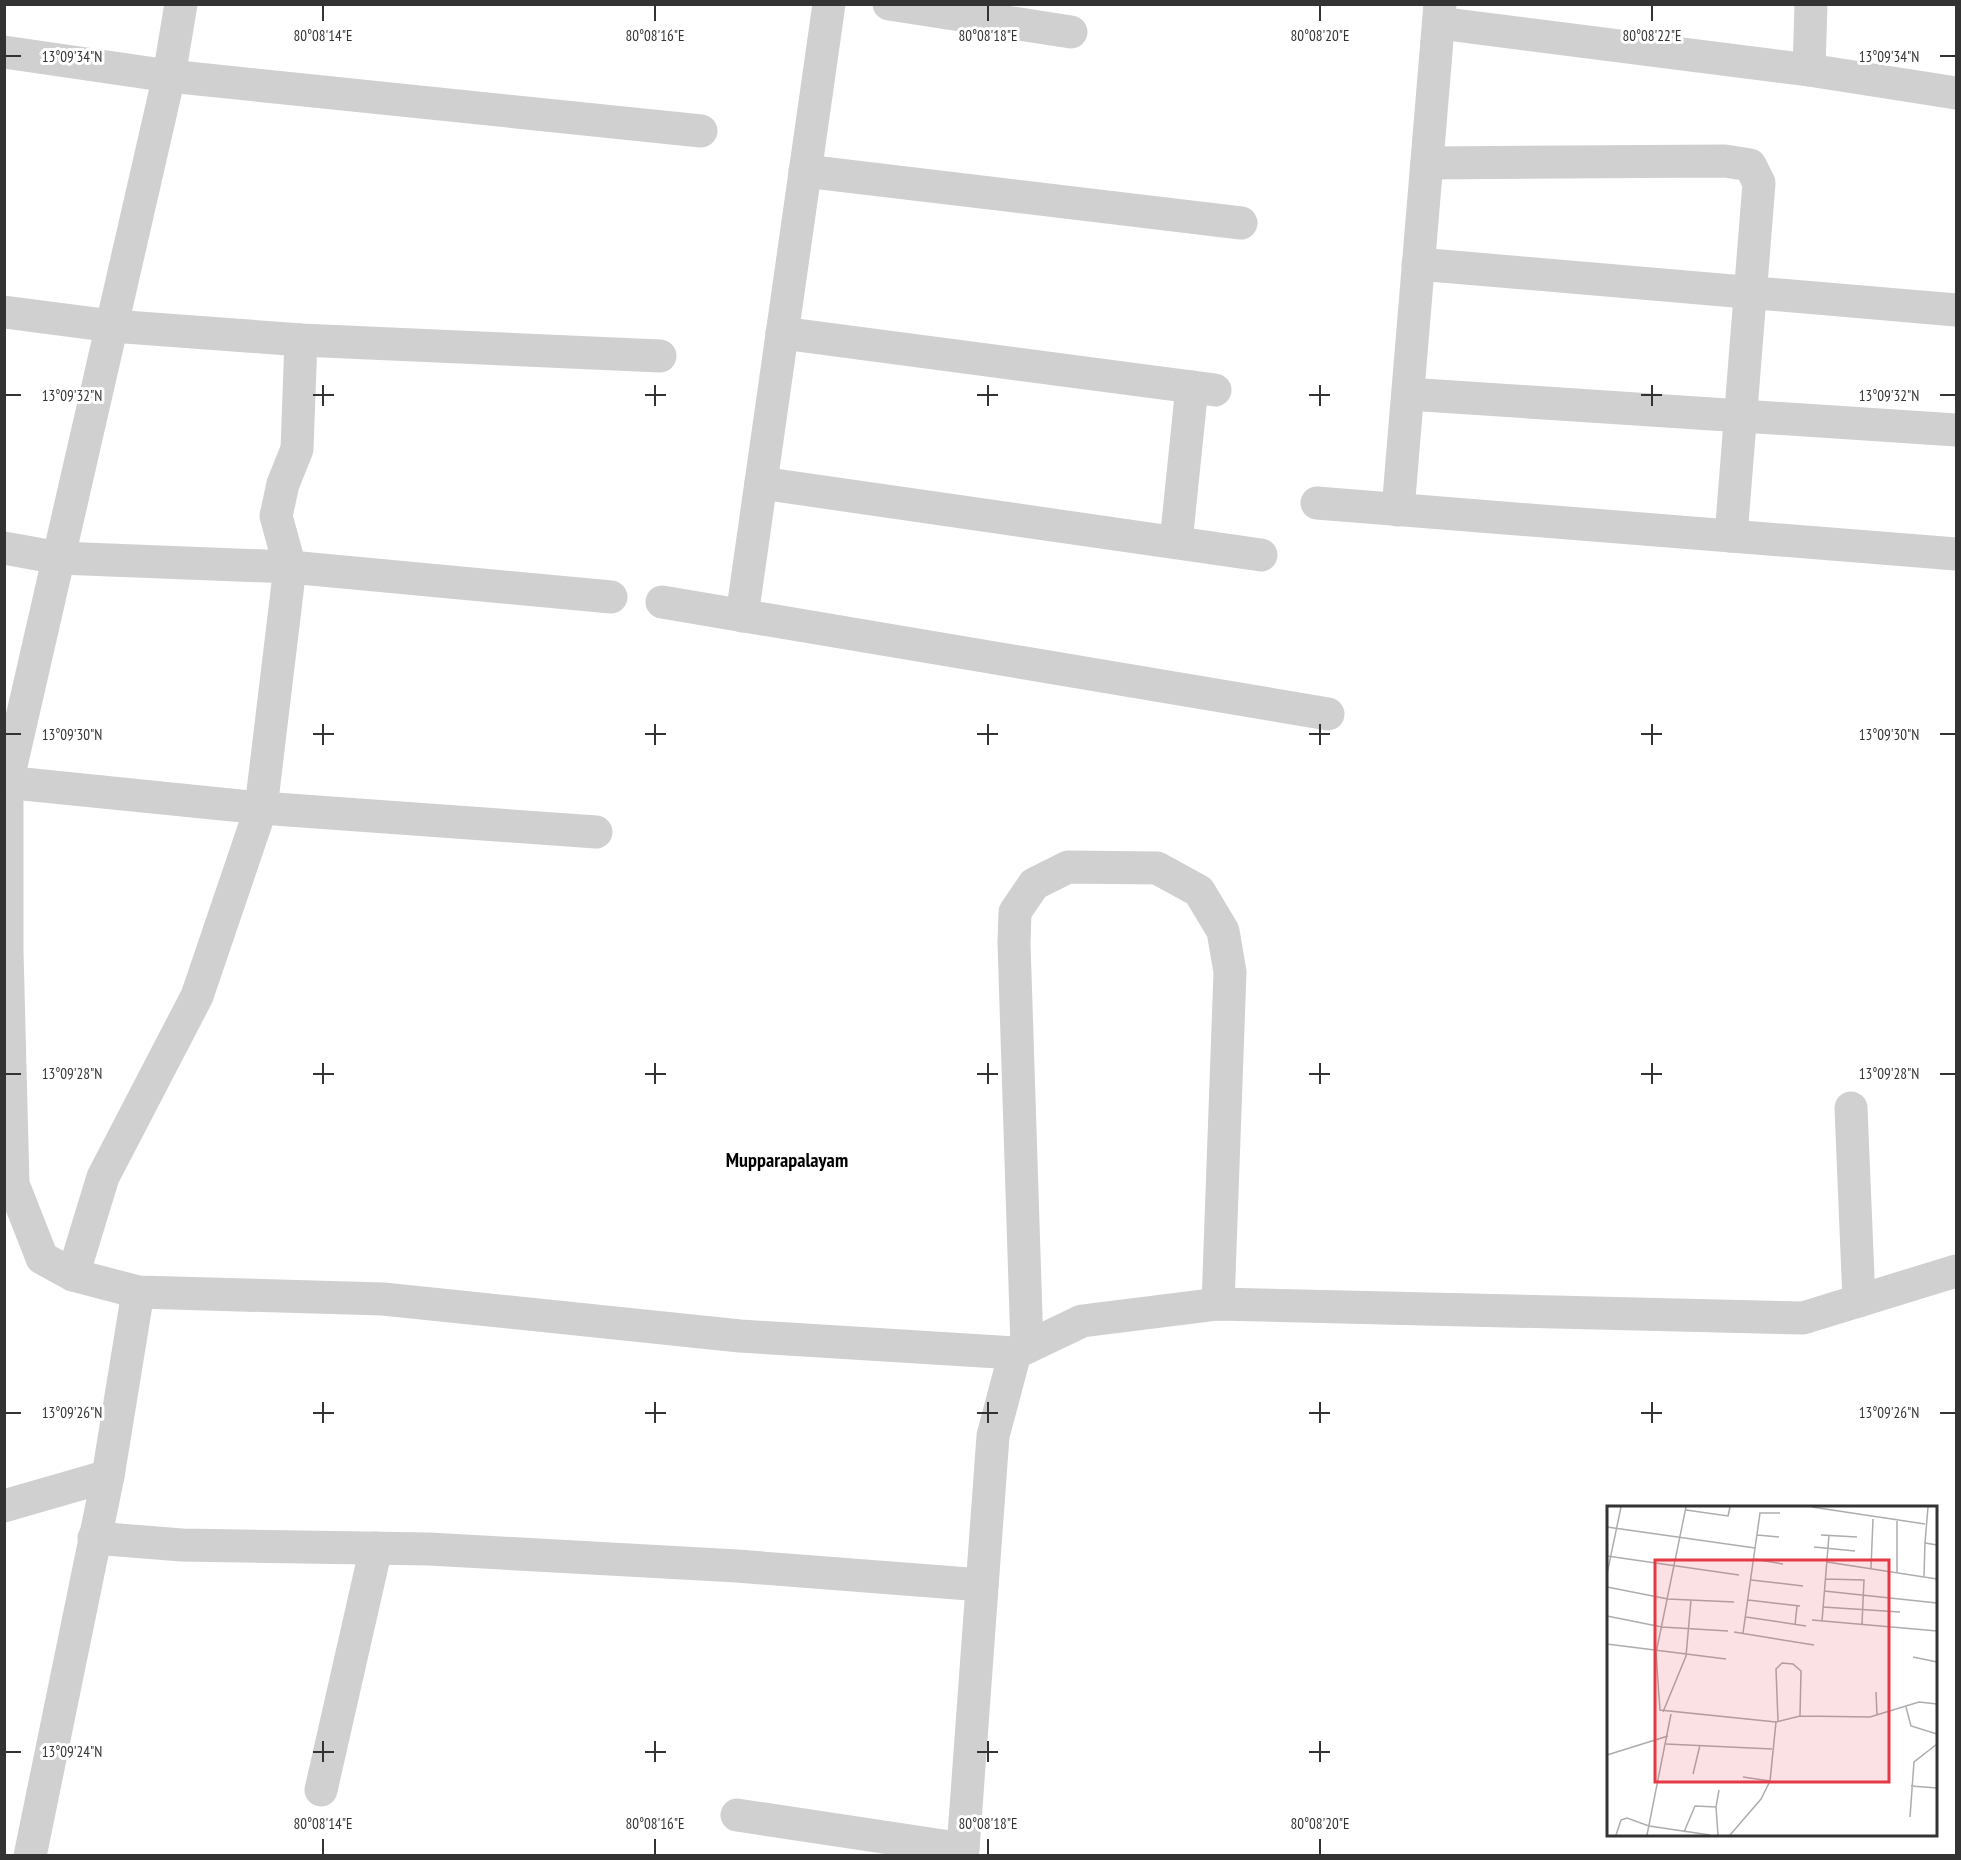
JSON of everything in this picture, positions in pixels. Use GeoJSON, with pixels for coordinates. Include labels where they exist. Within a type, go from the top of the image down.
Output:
{"type":"FeatureCollection","features":[{"type":"Feature","properties":{"kind":"street"},"geometry":{"type":"LineString","coordinates":[[182,4],[169,76],[6,783],[7,951],[13,1184],[42,1258],[73,1275],[138,1292],[383,1299],[740,1336],[1021,1350],[1082,1321],[1218,1304],[1803,1318],[1956,1271]]}},
{"type":"Feature","properties":{"kind":"street"},"geometry":{"type":"LineString","coordinates":[[742,616],[829,4]]}},
{"type":"Feature","properties":{"kind":"street"},"geometry":{"type":"LineString","coordinates":[[890,4],[1071,32]]}},
{"type":"Feature","properties":{"kind":"street"},"geometry":{"type":"LineString","coordinates":[[1809,70],[1811,4]]}},
{"type":"Feature","properties":{"kind":"street"},"geometry":{"type":"LineString","coordinates":[[1398,510],[1440,14],[1956,93]]}},
{"type":"Feature","properties":{"kind":"street"},"geometry":{"type":"LineString","coordinates":[[4,52],[169,76],[701,130]]}},
{"type":"Feature","properties":{"kind":"street"},"geometry":{"type":"LineString","coordinates":[[1427,163],[1725,161],[1750,165],[1759,183],[1731,536]]}},
{"type":"Feature","properties":{"kind":"street"},"geometry":{"type":"LineString","coordinates":[[805,171],[1241,223]]}},
{"type":"Feature","properties":{"kind":"street"},"geometry":{"type":"LineString","coordinates":[[1419,264],[1956,310]]}},
{"type":"Feature","properties":{"kind":"street"},"geometry":{"type":"LineString","coordinates":[[4,312],[112,326],[301,340],[660,356]]}},
{"type":"Feature","properties":{"kind":"street"},"geometry":{"type":"LineString","coordinates":[[782,333],[1203,388],[1176,542]]}},
{"type":"Feature","properties":{"kind":"street"},"geometry":{"type":"LineString","coordinates":[[73,1275],[103,1177],[197,996],[261,808],[290,567],[276,516],[283,484],[297,449],[301,340]]}},
{"type":"Feature","properties":{"kind":"street"},"geometry":{"type":"LineString","coordinates":[[1408,394],[1956,430]]}},
{"type":"Feature","properties":{"kind":"street"},"geometry":{"type":"LineString","coordinates":[[761,483],[1261,555]]}},
{"type":"Feature","properties":{"kind":"street"},"geometry":{"type":"LineString","coordinates":[[1317,503],[1956,554]]}},
{"type":"Feature","properties":{"kind":"street"},"geometry":{"type":"LineString","coordinates":[[4,548],[59,558],[290,567],[611,597]]}},
{"type":"Feature","properties":{"kind":"street"},"geometry":{"type":"LineString","coordinates":[[662,602],[1328,714]]}},
{"type":"Feature","properties":{"kind":"street"},"geometry":{"type":"LineString","coordinates":[[6,783],[261,808],[596,832]]}},
{"type":"Feature","properties":{"kind":"street"},"geometry":{"type":"LineString","coordinates":[[737,1815],[961,1852],[993,1436],[1021,1350],[1014,955],[1016,912],[1034,884],[1068,867],[1156,868],[1199,891],[1223,931],[1230,972],[1218,1304]]}},
{"type":"Feature","properties":{"kind":"street"},"geometry":{"type":"LineString","coordinates":[[1851,1108],[1859,1301]]}},
{"type":"Feature","properties":{"kind":"street"},"geometry":{"type":"LineString","coordinates":[[30,1856],[108,1476],[138,1292]]}},
{"type":"Feature","properties":{"kind":"street"},"geometry":{"type":"LineString","coordinates":[[4,1506],[108,1476]]}},
{"type":"Feature","properties":{"kind":"street"},"geometry":{"type":"LineString","coordinates":[[94,1538],[182,1545],[376,1548],[737,1566],[982,1585]]}},
{"type":"Feature","properties":{"kind":"street"},"geometry":{"type":"LineString","coordinates":[[321,1790],[376,1548]]}},
{"type":"Feature","properties":{"kind":"district","name":"Mupparapalayam"},"geometry":{"type":"Point","coordinates":[787,1160]}}]}
